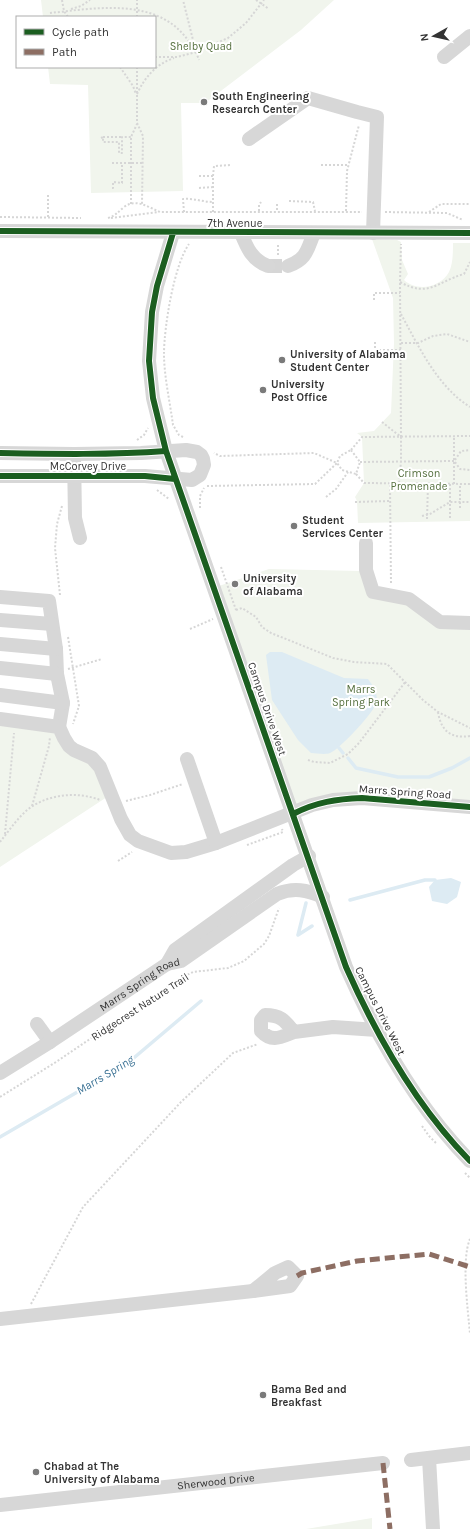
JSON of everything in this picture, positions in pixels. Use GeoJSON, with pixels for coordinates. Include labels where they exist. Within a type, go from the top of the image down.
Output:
{"type":"FeatureCollection","features":[{"type":"Feature","properties":{"kind":"street"},"geometry":{"type":"LineString","coordinates":[[444,57],[470,36]]}},
{"type":"Feature","properties":{"kind":"street"},"geometry":{"type":"LineString","coordinates":[[249,139],[308,98],[363,114],[377,116],[373,233]]}},
{"type":"Feature","properties":{"kind":"street","name":"7th Avenue"},"geometry":{"type":"LineString","coordinates":[[0,232],[470,233]]}},
{"type":"Feature","properties":{"kind":"street","name":"Campus Drive West"},"geometry":{"type":"LineString","coordinates":[[173,233],[161,273],[152,312],[149,361],[153,398],[166,451],[175,479],[229,612],[293,814],[309,856],[346,967],[360,999],[389,1052],[421,1101],[450,1139],[470,1161]]}},
{"type":"Feature","properties":{"kind":"street"},"geometry":{"type":"LineString","coordinates":[[241,233],[250,252],[258,262],[268,266]]}},
{"type":"Feature","properties":{"kind":"street"},"geometry":{"type":"LineString","coordinates":[[288,266],[299,262],[305,255],[314,233]]}},
{"type":"Feature","properties":{"kind":"street","name":"McCorvey Drive"},"geometry":{"type":"LineString","coordinates":[[0,453],[141,453],[192,450],[201,455],[203,459],[203,470],[197,478],[192,480],[145,476],[0,476]]}},
{"type":"Feature","properties":{"kind":"street"},"geometry":{"type":"LineString","coordinates":[[74,454],[73,476],[75,518],[80,538]]}},
{"type":"Feature","properties":{"kind":"street"},"geometry":{"type":"LineString","coordinates":[[366,543],[366,570],[373,592],[409,599],[440,622],[470,623]]}},
{"type":"Feature","properties":{"kind":"street"},"geometry":{"type":"LineString","coordinates":[[0,597],[55,601],[52,624],[56,650],[57,674],[63,703],[57,729],[0,719]]}},
{"type":"Feature","properties":{"kind":"street"},"geometry":{"type":"LineString","coordinates":[[0,620],[52,624]]}},
{"type":"Feature","properties":{"kind":"street"},"geometry":{"type":"LineString","coordinates":[[0,644],[56,650]]}},
{"type":"Feature","properties":{"kind":"street"},"geometry":{"type":"LineString","coordinates":[[0,668],[57,674]]}},
{"type":"Feature","properties":{"kind":"street"},"geometry":{"type":"LineString","coordinates":[[0,695],[63,703]]}},
{"type":"Feature","properties":{"kind":"street","name":"Marrs Spring Road"},"geometry":{"type":"LineString","coordinates":[[57,729],[69,746],[97,762],[130,835],[138,841],[171,853],[186,852],[216,843],[293,814],[306,807],[323,802],[362,798],[470,806]]}},
{"type":"Feature","properties":{"kind":"street"},"geometry":{"type":"LineString","coordinates":[[187,759],[216,843]]}},
{"type":"Feature","properties":{"kind":"street"},"geometry":{"type":"LineString","coordinates":[[167,964],[174,950],[293,865],[309,856]]}},
{"type":"Feature","properties":{"kind":"street","name":"Marrs Spring Road"},"geometry":{"type":"LineString","coordinates":[[0,1073],[50,1042],[167,964],[181,961],[277,894],[290,889],[295,889],[308,890],[323,897]]}},
{"type":"Feature","properties":{"kind":"street"},"geometry":{"type":"LineString","coordinates":[[294,1032],[283,1019],[275,1015],[265,1015],[261,1020],[261,1031],[266,1037],[275,1038],[294,1032],[332,1027],[377,1030]]}},
{"type":"Feature","properties":{"kind":"street"},"geometry":{"type":"LineString","coordinates":[[37,1024],[50,1042]]}},
{"type":"Feature","properties":{"kind":"street"},"geometry":{"type":"LineString","coordinates":[[0,1319],[253,1291]]}},
{"type":"Feature","properties":{"kind":"street"},"geometry":{"type":"LineString","coordinates":[[411,1460],[470,1453]]}},
{"type":"Feature","properties":{"kind":"street"},"geometry":{"type":"LineString","coordinates":[[429,1458],[433,1529]]}},
{"type":"Feature","properties":{"kind":"street","name":"Sherwood Drive"},"geometry":{"type":"LineString","coordinates":[[0,1504],[383,1464]]}},
{"type":"Feature","properties":{"kind":"path"},"geometry":{"type":"LineString","coordinates":[[62,0],[64,11],[67,16]]}},
{"type":"Feature","properties":{"kind":"path"},"geometry":{"type":"LineString","coordinates":[[64,11],[81,6],[90,0]]}},
{"type":"Feature","properties":{"kind":"path"},"geometry":{"type":"LineString","coordinates":[[137,0],[137,16]]}},
{"type":"Feature","properties":{"kind":"path"},"geometry":{"type":"LineString","coordinates":[[183,0],[199,60]]}},
{"type":"Feature","properties":{"kind":"path"},"geometry":{"type":"LineString","coordinates":[[257,0],[269,9]]}},
{"type":"Feature","properties":{"kind":"path"},"geometry":{"type":"LineString","coordinates":[[137,95],[148,75],[161,64],[177,57],[196,52],[228,38],[246,23],[264,0]]}},
{"type":"Feature","properties":{"kind":"path"},"geometry":{"type":"LineString","coordinates":[[50,13],[90,8],[137,10],[155,14],[171,24],[185,37],[196,52]]}},
{"type":"Feature","properties":{"kind":"path"},"geometry":{"type":"LineString","coordinates":[[156,57],[177,57]]}},
{"type":"Feature","properties":{"kind":"path"},"geometry":{"type":"LineString","coordinates":[[121,68],[133,86],[137,95]]}},
{"type":"Feature","properties":{"kind":"path"},"geometry":{"type":"LineString","coordinates":[[137,68],[137,123],[143,136],[142,204]]}},
{"type":"Feature","properties":{"kind":"path"},"geometry":{"type":"LineString","coordinates":[[346,212],[348,165],[363,114]]}},
{"type":"Feature","properties":{"kind":"path"},"geometry":{"type":"LineString","coordinates":[[131,204],[131,137],[132,131],[137,123]]}},
{"type":"Feature","properties":{"kind":"path"},"geometry":{"type":"LineString","coordinates":[[122,137],[122,153],[119,153],[118,142],[103,142],[102,138],[122,137],[131,137]]}},
{"type":"Feature","properties":{"kind":"path"},"geometry":{"type":"LineString","coordinates":[[112,163],[143,163]]}},
{"type":"Feature","properties":{"kind":"path"},"geometry":{"type":"LineString","coordinates":[[112,188],[113,182],[122,183],[122,163]]}},
{"type":"Feature","properties":{"kind":"path"},"geometry":{"type":"LineString","coordinates":[[213,212],[213,169],[215,165],[230,165]]}},
{"type":"Feature","properties":{"kind":"path"},"geometry":{"type":"LineString","coordinates":[[321,166],[348,165]]}},
{"type":"Feature","properties":{"kind":"path"},"geometry":{"type":"LineString","coordinates":[[199,176],[213,176]]}},
{"type":"Feature","properties":{"kind":"path"},"geometry":{"type":"LineString","coordinates":[[199,188],[213,188]]}},
{"type":"Feature","properties":{"kind":"path"},"geometry":{"type":"LineString","coordinates":[[48,195],[48,217]]}},
{"type":"Feature","properties":{"kind":"path"},"geometry":{"type":"LineString","coordinates":[[184,212],[183,199],[196,199],[204,202],[213,202]]}},
{"type":"Feature","properties":{"kind":"path"},"geometry":{"type":"LineString","coordinates":[[289,201],[310,201],[314,204],[314,211]]}},
{"type":"Feature","properties":{"kind":"path"},"geometry":{"type":"LineString","coordinates":[[259,211],[259,205],[261,202]]}},
{"type":"Feature","properties":{"kind":"path"},"geometry":{"type":"LineString","coordinates":[[108,218],[117,214],[125,206],[131,204],[142,204],[160,212]]}},
{"type":"Feature","properties":{"kind":"path"},"geometry":{"type":"LineString","coordinates":[[277,204],[277,211]]}},
{"type":"Feature","properties":{"kind":"path"},"geometry":{"type":"LineString","coordinates":[[428,213],[441,204],[470,204]]}},
{"type":"Feature","properties":{"kind":"path"},"geometry":{"type":"LineString","coordinates":[[101,218],[160,212],[314,211],[447,213],[459,219],[470,220]]}},
{"type":"Feature","properties":{"kind":"path"},"geometry":{"type":"LineString","coordinates":[[0,217],[86,218]]}},
{"type":"Feature","properties":{"kind":"path"},"geometry":{"type":"LineString","coordinates":[[278,242],[278,255]]}},
{"type":"Feature","properties":{"kind":"path"},"geometry":{"type":"LineString","coordinates":[[186,439],[179,435],[173,425],[164,354],[172,296],[179,266],[189,244]]}},
{"type":"Feature","properties":{"kind":"path"},"geometry":{"type":"LineString","coordinates":[[399,484],[401,462],[401,244]]}},
{"type":"Feature","properties":{"kind":"path"},"geometry":{"type":"LineString","coordinates":[[400,282],[415,289],[429,289],[453,277],[464,274],[470,262]]}},
{"type":"Feature","properties":{"kind":"path"},"geometry":{"type":"LineString","coordinates":[[374,300],[374,293],[400,293]]}},
{"type":"Feature","properties":{"kind":"path"},"geometry":{"type":"LineString","coordinates":[[400,313],[439,378],[462,402],[470,407]]}},
{"type":"Feature","properties":{"kind":"path"},"geometry":{"type":"LineString","coordinates":[[401,343],[418,343],[433,336],[447,334],[470,342]]}},
{"type":"Feature","properties":{"kind":"path"},"geometry":{"type":"LineString","coordinates":[[375,342],[375,350],[401,350]]}},
{"type":"Feature","properties":{"kind":"path"},"geometry":{"type":"LineString","coordinates":[[382,422],[400,436]]}},
{"type":"Feature","properties":{"kind":"path"},"geometry":{"type":"LineString","coordinates":[[204,486],[315,484],[337,463],[340,456],[351,450],[362,437],[470,436]]}},
{"type":"Feature","properties":{"kind":"path"},"geometry":{"type":"LineString","coordinates":[[454,437],[454,484]]}},
{"type":"Feature","properties":{"kind":"path"},"geometry":{"type":"LineString","coordinates":[[209,449],[213,453],[220,456],[314,453],[337,463],[342,470],[356,474],[364,483],[470,484]]}},
{"type":"Feature","properties":{"kind":"path"},"geometry":{"type":"LineString","coordinates":[[351,450],[360,462]]}},
{"type":"Feature","properties":{"kind":"path"},"geometry":{"type":"LineString","coordinates":[[454,461],[461,451],[470,450]]}},
{"type":"Feature","properties":{"kind":"path"},"geometry":{"type":"LineString","coordinates":[[213,453],[214,457]]}},
{"type":"Feature","properties":{"kind":"path"},"geometry":{"type":"LineString","coordinates":[[360,462],[454,461]]}},
{"type":"Feature","properties":{"kind":"path"},"geometry":{"type":"LineString","coordinates":[[454,461],[460,469],[470,470]]}},
{"type":"Feature","properties":{"kind":"path"},"geometry":{"type":"LineString","coordinates":[[356,474],[360,462]]}},
{"type":"Feature","properties":{"kind":"path"},"geometry":{"type":"LineString","coordinates":[[326,497],[336,488],[348,472]]}},
{"type":"Feature","properties":{"kind":"path"},"geometry":{"type":"LineString","coordinates":[[202,515],[200,496],[204,486],[208,482]]}},
{"type":"Feature","properties":{"kind":"path"},"geometry":{"type":"LineString","coordinates":[[390,484],[391,595]]}},
{"type":"Feature","properties":{"kind":"path"},"geometry":{"type":"LineString","coordinates":[[427,518],[428,484]]}},
{"type":"Feature","properties":{"kind":"path"},"geometry":{"type":"LineString","coordinates":[[450,484],[450,518]]}},
{"type":"Feature","properties":{"kind":"path"},"geometry":{"type":"LineString","coordinates":[[460,484],[460,508]]}},
{"type":"Feature","properties":{"kind":"path"},"geometry":{"type":"LineString","coordinates":[[355,502],[390,501]]}},
{"type":"Feature","properties":{"kind":"path"},"geometry":{"type":"LineString","coordinates":[[55,601],[57,573],[55,548],[62,502]]}},
{"type":"Feature","properties":{"kind":"path"},"geometry":{"type":"LineString","coordinates":[[422,516],[427,515],[450,502],[470,502]]}},
{"type":"Feature","properties":{"kind":"path"},"geometry":{"type":"LineString","coordinates":[[221,566],[229,612]]}},
{"type":"Feature","properties":{"kind":"path"},"geometry":{"type":"LineString","coordinates":[[190,629],[242,608],[256,617],[262,627],[271,633],[333,658],[354,662],[387,664],[406,681],[423,700],[438,712],[470,728]]}},
{"type":"Feature","properties":{"kind":"path"},"geometry":{"type":"LineString","coordinates":[[32,808],[49,746],[57,729],[72,732],[72,725],[80,706],[68,637]]}},
{"type":"Feature","properties":{"kind":"path"},"geometry":{"type":"LineString","coordinates":[[74,669],[102,659]]}},
{"type":"Feature","properties":{"kind":"path"},"geometry":{"type":"LineString","coordinates":[[308,760],[330,763],[348,754],[360,743],[406,681]]}},
{"type":"Feature","properties":{"kind":"path"},"geometry":{"type":"LineString","coordinates":[[438,712],[442,725],[450,735],[462,737],[470,736]]}},
{"type":"Feature","properties":{"kind":"path"},"geometry":{"type":"LineString","coordinates":[[5,835],[14,726]]}},
{"type":"Feature","properties":{"kind":"path"},"geometry":{"type":"LineString","coordinates":[[115,803],[121,803],[159,792],[194,780]]}},
{"type":"Feature","properties":{"kind":"path"},"geometry":{"type":"LineString","coordinates":[[118,862],[136,850]]}},
{"type":"Feature","properties":{"kind":"path"},"geometry":{"type":"LineString","coordinates":[[22,1316],[26,1312],[83,1207],[181,1102],[233,1053],[275,1038]]}},
{"type":"Feature","properties":{"kind":"path"},"geometry":{"type":"LineString","coordinates":[[470,1238],[467,1246],[466,1266],[470,1334]]}},
{"type":"Feature","properties":{"kind":"green space","name":"Shelby Quad"},"geometry":{"type":"Polygon","coordinates":[[[41,0],[334,0],[301,30],[205,103],[181,103],[183,191],[91,193],[88,85],[50,84],[48,68],[156,68],[156,16],[43,16],[41,0]]]}},
{"type":"Feature","properties":{"kind":"green space","name":"Crimson Promenade"},"geometry":{"type":"Polygon","coordinates":[[[372,239],[397,240],[401,242],[402,260],[408,274],[404,280],[409,284],[422,287],[434,285],[440,282],[449,272],[452,262],[453,243],[470,243],[470,521],[358,523],[357,501],[355,497],[364,483],[362,437],[357,433],[374,431],[391,413],[394,343],[393,298],[372,239]]]}},
{"type":"Feature","properties":{"kind":"green space","name":"Marrs Spring Park"},"geometry":{"type":"Polygon","coordinates":[[[269,569],[360,571],[373,592],[409,599],[440,622],[470,623],[470,807],[362,798],[293,814],[213,588],[269,569]]]}},
{"type":"Feature","properties":{"kind":"green space"},"geometry":{"type":"Polygon","coordinates":[[[0,723],[49,729],[92,765],[107,797],[0,867],[0,723]]]}},
{"type":"Feature","properties":{"kind":"green space"},"geometry":{"type":"Polygon","coordinates":[[[372,1518],[372,1529],[306,1529],[372,1518]]]}},
{"type":"Feature","properties":{"kind":"shaded area"},"geometry":{"type":"Polygon","coordinates":[[[270,652],[282,652],[344,678],[368,679],[374,687],[377,696],[374,709],[348,739],[330,753],[311,753],[298,740],[272,700],[266,655],[270,652]]]}},
{"type":"Feature","properties":{"kind":"shaded area"},"geometry":{"type":"Polygon","coordinates":[[[451,878],[461,882],[457,897],[447,904],[432,901],[429,887],[435,880],[451,878]]]}},
{"type":"Feature","properties":{"kind":"waterway","name":"Marrs Spring"},"geometry":{"type":"LineString","coordinates":[[339,748],[343,753]]}},
{"type":"Feature","properties":{"kind":"waterway"},"geometry":{"type":"LineString","coordinates":[[348,758],[356,768],[398,777],[429,777],[452,768],[470,758]]}},
{"type":"Feature","properties":{"kind":"waterway"},"geometry":{"type":"LineString","coordinates":[[350,900],[425,880],[435,880]]}},
{"type":"Feature","properties":{"kind":"waterway"},"geometry":{"type":"LineString","coordinates":[[298,935],[306,903]]}},
{"type":"Feature","properties":{"kind":"waterway"},"geometry":{"type":"LineString","coordinates":[[298,935],[312,926]]}},
{"type":"Feature","properties":{"kind":"waterway","name":"Marrs Spring"},"geometry":{"type":"LineString","coordinates":[[0,1137],[129,1062],[201,1001]]}},
{"type":"Feature","properties":{"kind":"tunnel"},"geometry":{"type":"LineString","coordinates":[[268,266],[288,266]]}},
{"type":"Feature","properties":{"kind":"marked path"},"geometry":{"type":"LineString","coordinates":[[297,1276],[302,1273],[357,1261],[429,1254],[470,1267]]}},
{"type":"Feature","properties":{"kind":"marked path"},"geometry":{"type":"LineString","coordinates":[[383,1463],[390,1529]]}},
{"type":"Feature","properties":{"kind":"cycle path"},"geometry":{"type":"LineString","coordinates":[[0,231],[470,233]]}},
{"type":"Feature","properties":{"kind":"cycle path"},"geometry":{"type":"LineString","coordinates":[[173,233],[157,286],[152,312],[149,361],[153,398],[166,451],[346,967],[371,1019],[399,1070],[432,1117],[450,1140],[470,1161]]}},
{"type":"Feature","properties":{"kind":"cycle path"},"geometry":{"type":"LineString","coordinates":[[0,453],[104,454],[166,451]]}},
{"type":"Feature","properties":{"kind":"cycle path"},"geometry":{"type":"LineString","coordinates":[[0,476],[145,476],[175,479]]}},
{"type":"Feature","properties":{"kind":"cycle path"},"geometry":{"type":"LineString","coordinates":[[293,814],[327,802],[362,798],[470,807]]}},
{"type":"Feature","properties":{"kind":"place","name":"South Engineering Research Center"},"geometry":{"type":"Point","coordinates":[204,102]}},
{"type":"Feature","properties":{"kind":"place","name":"University of Alabama Student Center"},"geometry":{"type":"Point","coordinates":[282,360]}},
{"type":"Feature","properties":{"kind":"place","name":"University Post Office"},"geometry":{"type":"Point","coordinates":[263,390]}},
{"type":"Feature","properties":{"kind":"place","name":"Student Services Center"},"geometry":{"type":"Point","coordinates":[294,526]}},
{"type":"Feature","properties":{"kind":"place","name":"University of Alabama"},"geometry":{"type":"Point","coordinates":[235,584]}},
{"type":"Feature","properties":{"kind":"place","name":"Bama Bed and Breakfast"},"geometry":{"type":"Point","coordinates":[263,1395]}},
{"type":"Feature","properties":{"kind":"place","name":"Chabad at The University of Alabama"},"geometry":{"type":"Point","coordinates":[36,1472]}}]}
